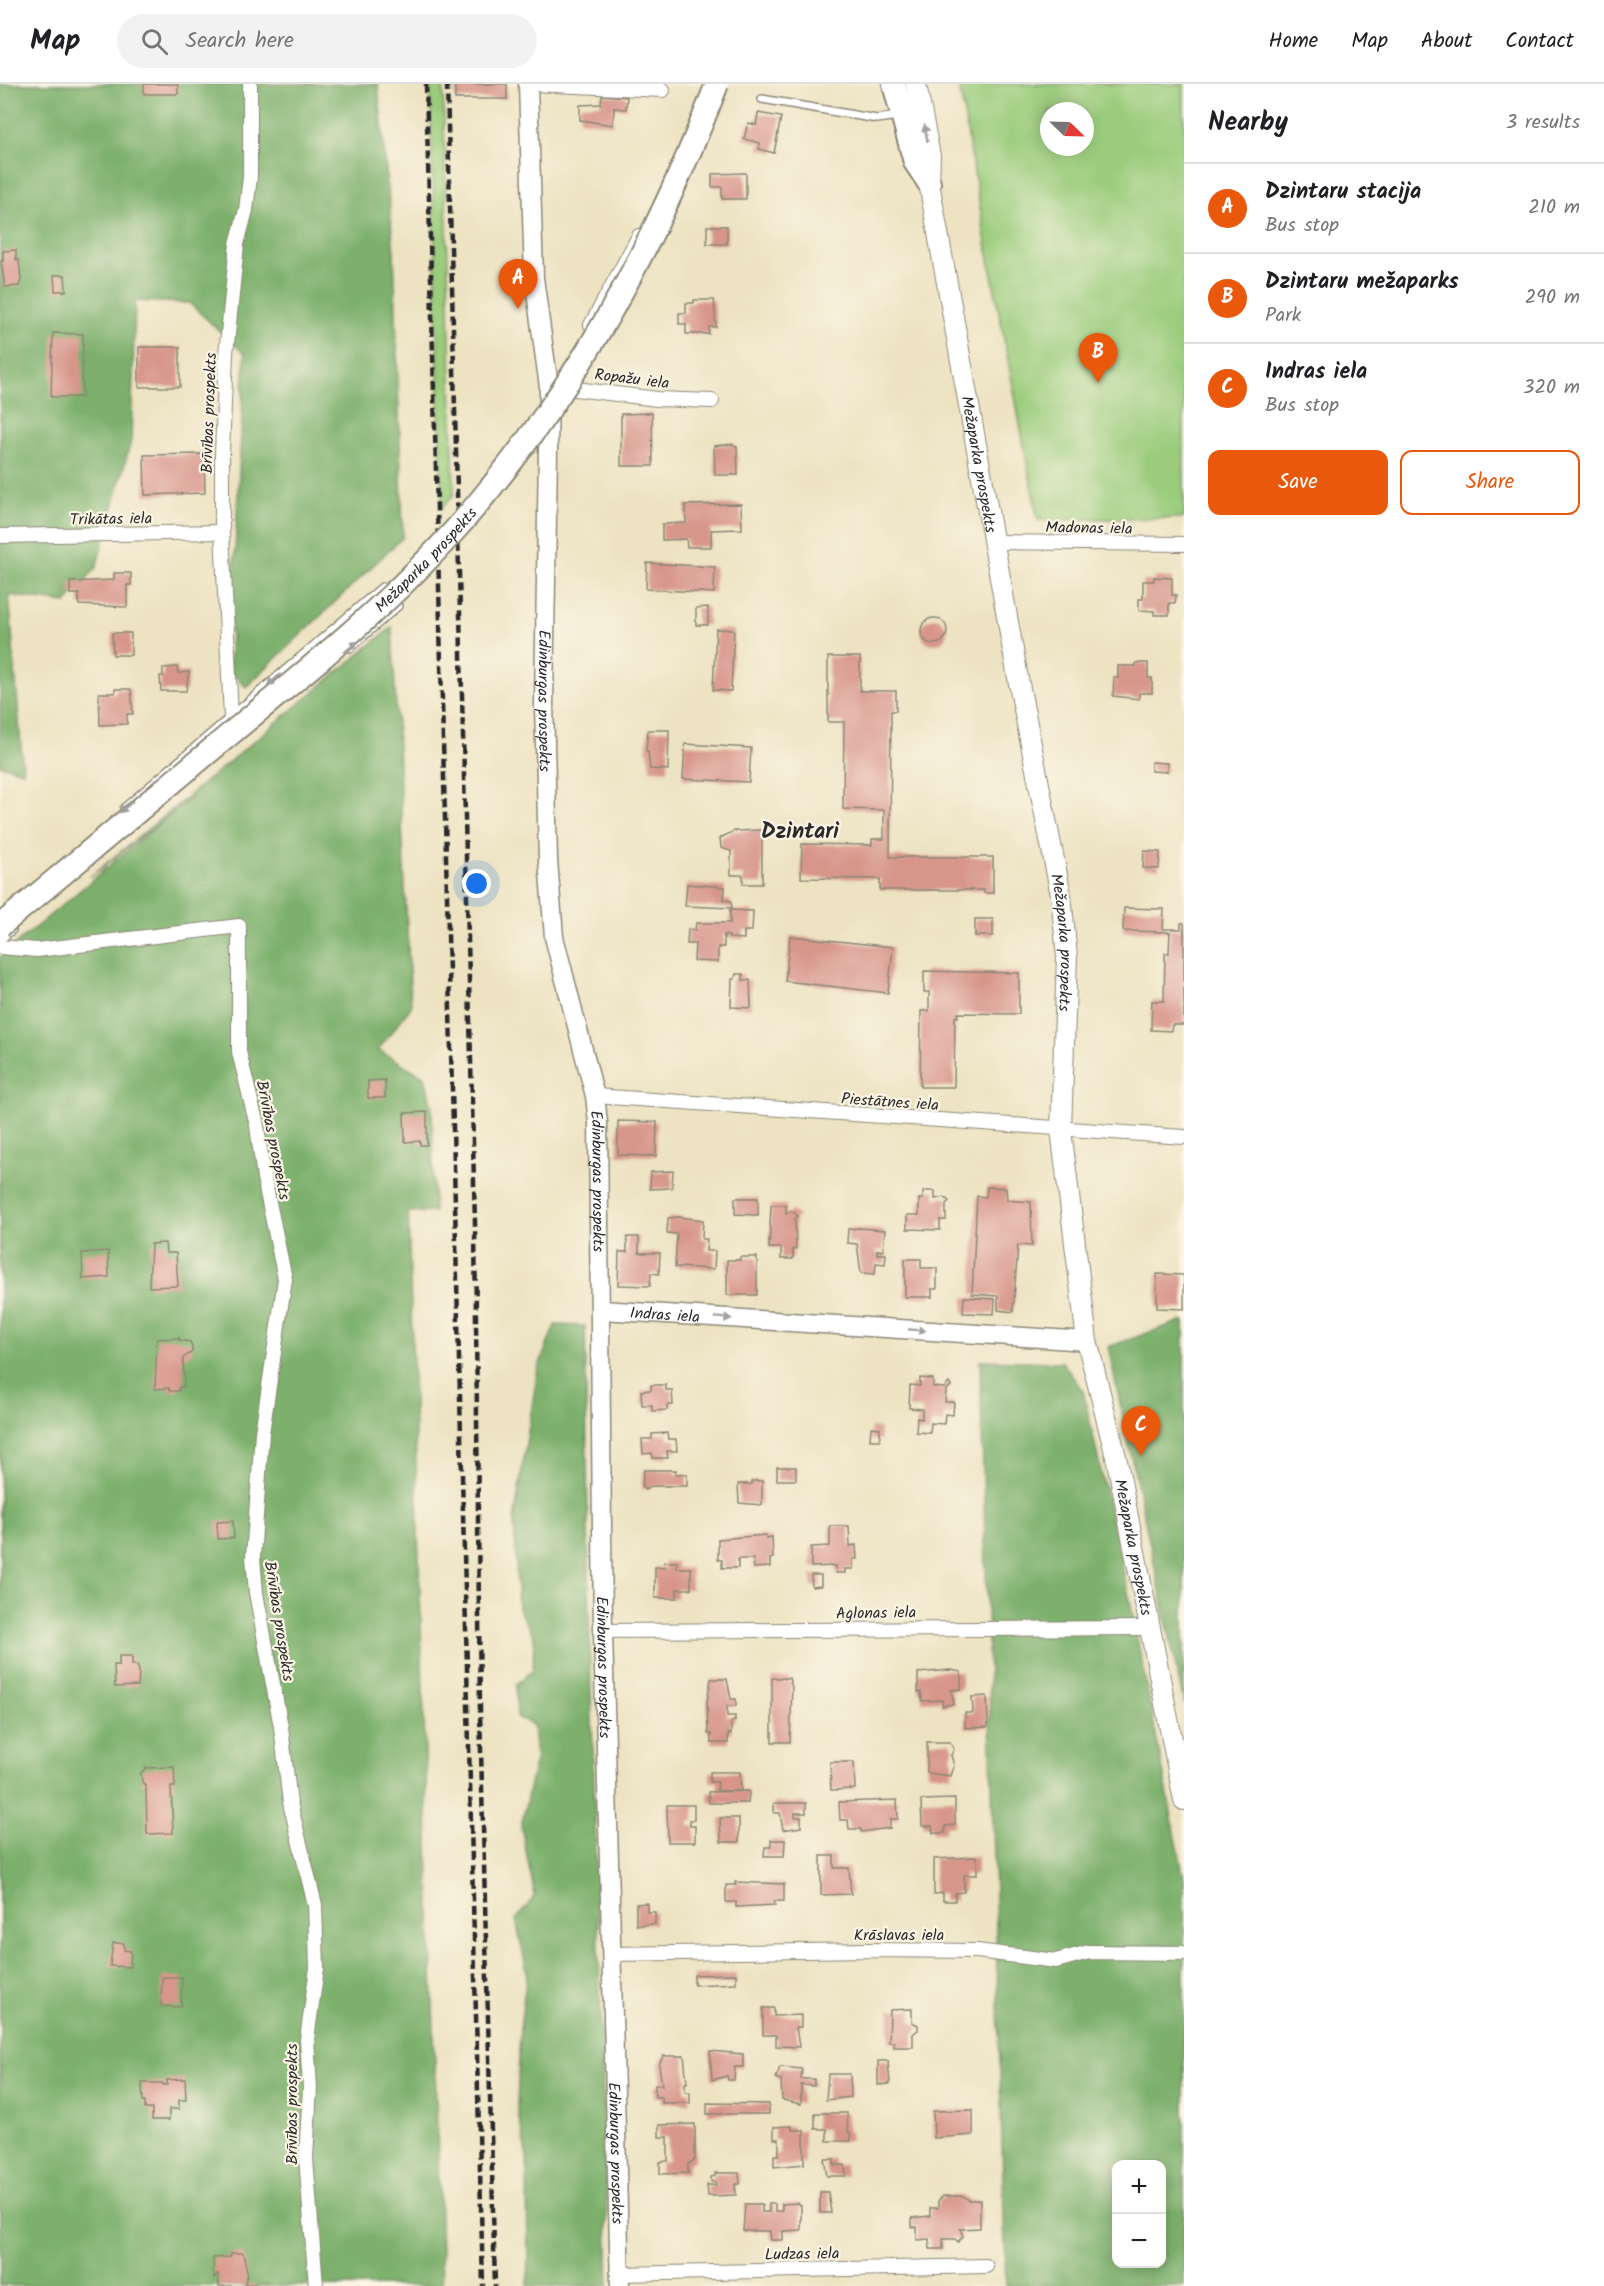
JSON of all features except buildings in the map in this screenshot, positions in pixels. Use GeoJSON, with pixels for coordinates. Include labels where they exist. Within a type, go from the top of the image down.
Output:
{"type":"FeatureCollection","features":[{"type":"Feature","properties":{"kind":"main road","name":"Mežaparka prospekts"},"geometry":{"type":"LineString","coordinates":[[5,937],[329,652],[399,587],[462,521],[543,419],[606,322],[667,207],[717,84]]}},
{"type":"Feature","properties":{"kind":"main road"},"geometry":{"type":"LineString","coordinates":[[894,84],[915,162],[928,183]]}},
{"type":"Feature","properties":{"kind":"main road","name":"Mežaparka prospekts"},"geometry":{"type":"LineString","coordinates":[[916,84],[930,156],[928,183],[1061,895],[1067,957],[1061,1130],[1087,1341],[1117,1461],[1184,1800]]}},
{"type":"Feature","properties":{"kind":"street","name":"Brīvības prospekts"},"geometry":{"type":"LineString","coordinates":[[231,717],[222,532],[226,354],[237,244],[246,210],[250,177],[250,84]]}},
{"type":"Feature","properties":{"kind":"street"},"geometry":{"type":"LineString","coordinates":[[530,84],[663,90]]}},
{"type":"Feature","properties":{"kind":"street","name":"Edinburgas prospekts"},"geometry":{"type":"LineString","coordinates":[[530,84],[534,278],[549,387],[544,704],[548,860],[554,937],[595,1096],[598,1122],[602,1310],[603,1631],[619,2280]]}},
{"type":"Feature","properties":{"kind":"street"},"geometry":{"type":"LineString","coordinates":[[580,388],[583,345],[654,208]]}},
{"type":"Feature","properties":{"kind":"street","name":"Ropažu iela"},"geometry":{"type":"LineString","coordinates":[[549,387],[580,388],[657,399],[712,401]]}},
{"type":"Feature","properties":{"kind":"street","name":"Trikātas iela"},"geometry":{"type":"LineString","coordinates":[[0,536],[222,532]]}},
{"type":"Feature","properties":{"kind":"street","name":"Madonas iela"},"geometry":{"type":"LineString","coordinates":[[994,543],[1184,544]]}},
{"type":"Feature","properties":{"kind":"street","name":"Brīvības prospekts"},"geometry":{"type":"LineString","coordinates":[[5,937],[38,950],[239,926],[239,1052],[257,1126],[264,1178],[285,1279],[262,1433],[253,1557],[256,1593],[281,1727],[290,1803],[315,1905],[317,1968],[307,2039],[310,2088],[306,2158],[316,2286]]}},
{"type":"Feature","properties":{"kind":"street","name":"Piestātnes iela"},"geometry":{"type":"LineString","coordinates":[[595,1096],[1184,1137]]}},
{"type":"Feature","properties":{"kind":"street","name":"Indras iela"},"geometry":{"type":"LineString","coordinates":[[602,1310],[1087,1341]]}},
{"type":"Feature","properties":{"kind":"street","name":"Aglonas iela"},"geometry":{"type":"LineString","coordinates":[[603,1631],[1150,1628]]}},
{"type":"Feature","properties":{"kind":"street","name":"Krāslavas iela"},"geometry":{"type":"LineString","coordinates":[[612,1954],[868,1950],[977,1951],[1056,1961],[1089,1952],[1184,1953]]}},
{"type":"Feature","properties":{"kind":"street","name":"Ludzas iela"},"geometry":{"type":"LineString","coordinates":[[619,2280],[986,2266]]}},
{"type":"Feature","properties":{"kind":"lane"},"geometry":{"type":"LineString","coordinates":[[762,99],[877,119],[902,115]]}},
{"type":"Feature","properties":{"kind":"lane"},"geometry":{"type":"LineString","coordinates":[[120,811],[382,587]]}},
{"type":"Feature","properties":{"kind":"lane"},"geometry":{"type":"LineString","coordinates":[[344,653],[398,606]]}},
{"type":"Feature","properties":{"kind":"lane","name":"Brīvības prospekts"},"geometry":{"type":"LineString","coordinates":[[231,717],[233,745]]}},
{"type":"Feature","properties":{"kind":"lane"},"geometry":{"type":"LineString","coordinates":[[0,915],[32,887]]}},
{"type":"Feature","properties":{"kind":"green space"},"geometry":{"type":"Polygon","coordinates":[[[0,84],[378,84],[394,253],[403,537],[246,687],[229,671],[245,354],[189,303],[135,301],[131,441],[96,568],[66,603],[9,595],[23,771],[0,765],[0,84]]]}},
{"type":"Feature","properties":{"kind":"green space"},"geometry":{"type":"Polygon","coordinates":[[[430,84],[443,84],[454,494],[442,508],[430,84]]]}},
{"type":"Feature","properties":{"kind":"green space"},"geometry":{"type":"Polygon","coordinates":[[[959,84],[1184,84],[1184,518],[1038,520],[959,84]]]}},
{"type":"Feature","properties":{"kind":"green space"},"geometry":{"type":"Polygon","coordinates":[[[392,627],[411,1007],[378,1050],[425,1077],[432,1108],[434,1212],[408,1212],[442,2286],[0,2286],[0,957],[193,796],[90,877],[392,627]]]}},
{"type":"Feature","properties":{"kind":"green space"},"geometry":{"type":"Polygon","coordinates":[[[1184,1320],[1184,1704],[1108,1347],[1184,1320]]]}},
{"type":"Feature","properties":{"kind":"green space"},"geometry":{"type":"Polygon","coordinates":[[[555,1325],[585,1326],[590,1656],[609,2286],[528,2286],[527,2157],[517,2109],[520,2029],[527,1972],[516,1920],[535,1896],[521,1826],[536,1757],[533,1725],[517,1717],[516,1684],[533,1670],[534,1637],[518,1608],[514,1520],[538,1369],[555,1325]]]}},
{"type":"Feature","properties":{"kind":"green space"},"geometry":{"type":"Polygon","coordinates":[[[980,1360],[1062,1362],[1083,1391],[1130,1601],[1184,1879],[1184,2286],[1006,2286],[980,1360]]]}},
{"type":"Feature","properties":{"kind":"railway"},"geometry":{"type":"LineString","coordinates":[[426,84],[483,2286]]}},
{"type":"Feature","properties":{"kind":"railway"},"geometry":{"type":"LineString","coordinates":[[447,84],[475,1224],[480,1712],[495,2286]]}},
{"type":"Feature","properties":{"kind":"place","name":"Dzintaru stacija"},"geometry":{"type":"Point","coordinates":[518,309]}},
{"type":"Feature","properties":{"kind":"place","name":"Dzintaru mežaparks"},"geometry":{"type":"Point","coordinates":[1098,383]}},
{"type":"Feature","properties":{"kind":"place","name":"Indras iela"},"geometry":{"type":"Point","coordinates":[1141,1456]}},
{"type":"Feature","properties":{"kind":"district","name":"Dzintari"},"geometry":{"type":"Point","coordinates":[800,830]}}]}
